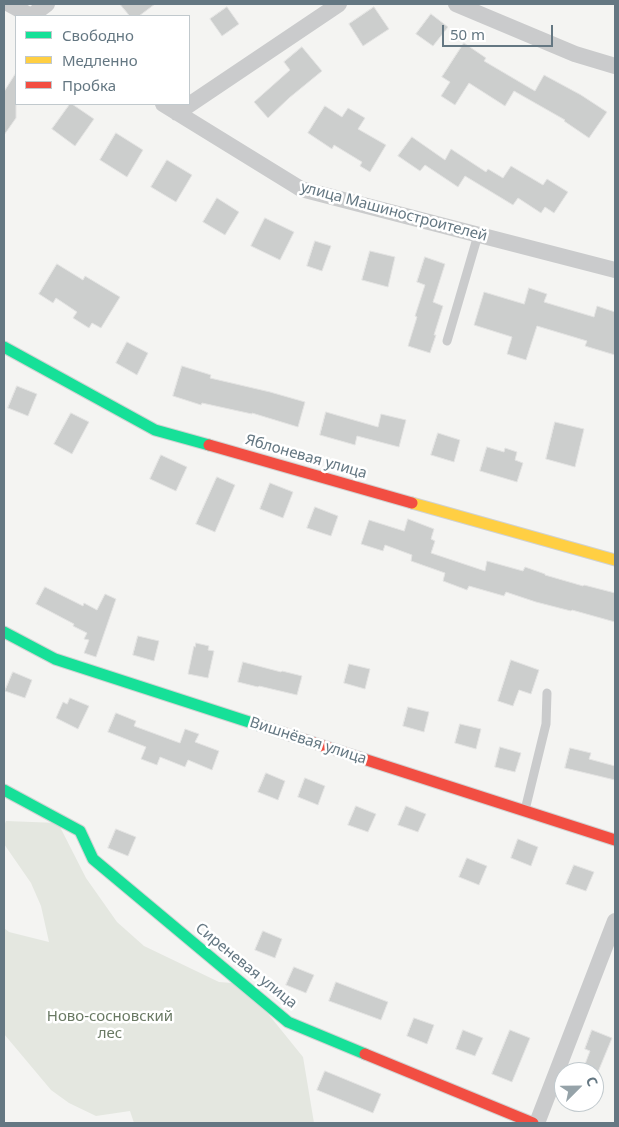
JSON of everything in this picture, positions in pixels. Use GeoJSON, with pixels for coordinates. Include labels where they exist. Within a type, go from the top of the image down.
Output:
{"type":"FeatureCollection","features":[{"type":"Feature","properties":{"kind":"street"},"geometry":{"type":"LineString","coordinates":[[9,4],[29,15]]}},
{"type":"Feature","properties":{"kind":"street"},"geometry":{"type":"LineString","coordinates":[[32,15],[47,4]]}},
{"type":"Feature","properties":{"kind":"street"},"geometry":{"type":"LineString","coordinates":[[190,104],[339,4]]}},
{"type":"Feature","properties":{"kind":"street"},"geometry":{"type":"LineString","coordinates":[[456,4],[575,54],[615,66]]}},
{"type":"Feature","properties":{"kind":"street","name":"улица Машиностроителей"},"geometry":{"type":"LineString","coordinates":[[165,105],[300,189],[615,270]]}},
{"type":"Feature","properties":{"kind":"street"},"geometry":{"type":"LineString","coordinates":[[177,113],[189,105]]}},
{"type":"Feature","properties":{"kind":"street","name":"Яблоневая улица"},"geometry":{"type":"LineString","coordinates":[[4,347],[155,430],[615,560]]}},
{"type":"Feature","properties":{"kind":"street","name":"Вишнёвая улица"},"geometry":{"type":"LineString","coordinates":[[4,632],[55,659],[615,840]]}},
{"type":"Feature","properties":{"kind":"street","name":"Сиреневая улица"},"geometry":{"type":"LineString","coordinates":[[4,790],[80,832],[93,859],[288,1022],[535,1123]]}},
{"type":"Feature","properties":{"kind":"street"},"geometry":{"type":"LineString","coordinates":[[535,1123],[615,921]]}},
{"type":"Feature","properties":{"kind":"lane"},"geometry":{"type":"LineString","coordinates":[[447,341],[478,235]]}},
{"type":"Feature","properties":{"kind":"lane"},"geometry":{"type":"LineString","coordinates":[[525,811],[546,724],[547,693]]}},
{"type":"Feature","properties":{"kind":"green space","name":"Ново-сосновский лес"},"geometry":{"type":"Polygon","coordinates":[[[6,821],[58,823],[86,878],[117,922],[144,946],[219,982],[244,984],[303,1057],[314,1123],[134,1123],[130,1111],[96,1116],[69,1103],[51,1090],[4,1034],[4,928],[9,932],[49,942],[41,906],[31,883],[4,844],[4,826],[6,821]]]}},
{"type":"Feature","properties":{"kind":"building"},"geometry":{"type":"Polygon","coordinates":[[[120,4],[155,4],[140,15],[129,15],[120,4]]]}},
{"type":"Feature","properties":{"kind":"building"},"geometry":{"type":"Polygon","coordinates":[[[227,7],[239,24],[222,36],[210,19],[227,7]]]}},
{"type":"Feature","properties":{"kind":"building"},"geometry":{"type":"Polygon","coordinates":[[[374,7],[389,29],[363,46],[349,24],[374,7]]]}},
{"type":"Feature","properties":{"kind":"building"},"geometry":{"type":"Polygon","coordinates":[[[431,14],[448,27],[433,46],[416,34],[431,14]]]}},
{"type":"Feature","properties":{"kind":"building"},"geometry":{"type":"Polygon","coordinates":[[[464,43],[486,58],[484,61],[535,91],[544,75],[607,112],[589,138],[565,120],[514,91],[505,106],[469,83],[455,105],[441,96],[450,82],[442,77],[464,43]]]}},
{"type":"Feature","properties":{"kind":"building"},"geometry":{"type":"Polygon","coordinates":[[[302,47],[322,71],[268,118],[254,102],[290,70],[284,62],[302,47]]]}},
{"type":"Feature","properties":{"kind":"building"},"geometry":{"type":"Polygon","coordinates":[[[15,75],[16,118],[4,135],[4,92],[15,75]]]}},
{"type":"Feature","properties":{"kind":"building"},"geometry":{"type":"Polygon","coordinates":[[[69,105],[73,105],[94,119],[75,146],[52,129],[69,105]]]}},
{"type":"Feature","properties":{"kind":"building"},"geometry":{"type":"Polygon","coordinates":[[[325,106],[342,117],[348,108],[365,118],[358,129],[386,145],[370,172],[360,166],[362,162],[334,145],[332,149],[308,133],[325,106]]]}},
{"type":"Feature","properties":{"kind":"building"},"geometry":{"type":"Polygon","coordinates":[[[116,133],[143,150],[127,177],[100,160],[116,133]]]}},
{"type":"Feature","properties":{"kind":"building"},"geometry":{"type":"Polygon","coordinates":[[[412,137],[445,160],[451,149],[486,172],[488,169],[503,178],[511,166],[543,185],[547,179],[568,192],[554,213],[545,207],[541,213],[518,198],[513,205],[465,176],[458,187],[425,165],[420,171],[398,156],[412,137]]]}},
{"type":"Feature","properties":{"kind":"building"},"geometry":{"type":"Polygon","coordinates":[[[167,160],[192,175],[176,202],[151,187],[167,160]]]}},
{"type":"Feature","properties":{"kind":"building"},"geometry":{"type":"Polygon","coordinates":[[[217,198],[239,212],[225,235],[203,222],[217,198]]]}},
{"type":"Feature","properties":{"kind":"building"},"geometry":{"type":"Polygon","coordinates":[[[265,218],[294,232],[280,260],[251,246],[265,218]]]}},
{"type":"Feature","properties":{"kind":"building"},"geometry":{"type":"Polygon","coordinates":[[[315,241],[331,246],[322,271],[307,266],[315,241]]]}},
{"type":"Feature","properties":{"kind":"building"},"geometry":{"type":"Polygon","coordinates":[[[370,251],[395,257],[388,287],[362,280],[370,251]]]}},
{"type":"Feature","properties":{"kind":"building"},"geometry":{"type":"Polygon","coordinates":[[[425,257],[445,264],[433,302],[443,306],[430,353],[408,346],[425,285],[417,282],[425,257]]]}},
{"type":"Feature","properties":{"kind":"building"},"geometry":{"type":"Polygon","coordinates":[[[57,264],[83,280],[85,276],[120,297],[101,328],[92,323],[89,328],[73,318],[77,312],[56,298],[53,303],[39,294],[57,264]]]}},
{"type":"Feature","properties":{"kind":"building"},"geometry":{"type":"Polygon","coordinates":[[[529,288],[547,294],[544,302],[594,317],[597,306],[615,312],[615,355],[585,346],[587,341],[537,326],[526,360],[507,354],[512,337],[474,325],[484,292],[524,304],[529,288]]]}},
{"type":"Feature","properties":{"kind":"building"},"geometry":{"type":"Polygon","coordinates":[[[127,342],[148,353],[137,375],[116,363],[127,342]]]}},
{"type":"Feature","properties":{"kind":"building"},"geometry":{"type":"Polygon","coordinates":[[[182,366],[211,375],[210,378],[305,402],[298,427],[252,413],[202,403],[201,405],[173,396],[182,366]]]}},
{"type":"Feature","properties":{"kind":"building"},"geometry":{"type":"Polygon","coordinates":[[[17,386],[37,394],[28,416],[8,408],[17,386]]]}},
{"type":"Feature","properties":{"kind":"building"},"geometry":{"type":"Polygon","coordinates":[[[326,412],[378,427],[381,414],[406,420],[399,447],[357,436],[355,445],[320,435],[326,412]]]}},
{"type":"Feature","properties":{"kind":"building"},"geometry":{"type":"Polygon","coordinates":[[[71,413],[89,422],[72,454],[54,444],[71,413]]]}},
{"type":"Feature","properties":{"kind":"building"},"geometry":{"type":"Polygon","coordinates":[[[555,422],[584,429],[575,467],[546,459],[555,422]]]}},
{"type":"Feature","properties":{"kind":"building"},"geometry":{"type":"Polygon","coordinates":[[[438,433],[460,440],[454,462],[431,455],[438,433]]]}},
{"type":"Feature","properties":{"kind":"building"},"geometry":{"type":"Polygon","coordinates":[[[487,447],[504,452],[505,448],[517,452],[515,460],[523,463],[517,482],[480,471],[487,447]]]}},
{"type":"Feature","properties":{"kind":"building"},"geometry":{"type":"Polygon","coordinates":[[[161,455],[187,467],[176,491],[150,479],[161,455]]]}},
{"type":"Feature","properties":{"kind":"building"},"geometry":{"type":"Polygon","coordinates":[[[217,477],[235,485],[215,532],[196,524],[217,477]]]}},
{"type":"Feature","properties":{"kind":"building"},"geometry":{"type":"Polygon","coordinates":[[[270,483],[293,492],[283,518],[260,509],[270,483]]]}},
{"type":"Feature","properties":{"kind":"building"},"geometry":{"type":"Polygon","coordinates":[[[315,507],[338,516],[331,536],[307,528],[315,507]]]}},
{"type":"Feature","properties":{"kind":"building"},"geometry":{"type":"Polygon","coordinates":[[[408,519],[434,529],[431,539],[435,541],[431,553],[485,571],[487,561],[523,571],[525,567],[583,586],[615,593],[615,622],[536,602],[506,592],[504,596],[469,586],[467,590],[443,581],[445,573],[411,561],[412,555],[385,545],[383,551],[361,544],[369,520],[404,531],[408,519]]]}},
{"type":"Feature","properties":{"kind":"building"},"geometry":{"type":"Polygon","coordinates":[[[45,587],[83,606],[84,603],[97,610],[105,594],[116,599],[96,657],[84,653],[89,640],[84,639],[87,633],[36,604],[45,587]]]}},
{"type":"Feature","properties":{"kind":"building"},"geometry":{"type":"Polygon","coordinates":[[[138,636],[159,641],[154,661],[133,655],[138,636]]]}},
{"type":"Feature","properties":{"kind":"building"},"geometry":{"type":"Polygon","coordinates":[[[196,643],[209,646],[208,650],[214,651],[208,678],[188,674],[196,643]]]}},
{"type":"Feature","properties":{"kind":"building"},"geometry":{"type":"Polygon","coordinates":[[[511,660],[539,670],[531,694],[519,690],[513,706],[498,701],[511,660]]]}},
{"type":"Feature","properties":{"kind":"building"},"geometry":{"type":"Polygon","coordinates":[[[243,662],[302,676],[297,695],[238,682],[243,662]]]}},
{"type":"Feature","properties":{"kind":"building"},"geometry":{"type":"Polygon","coordinates":[[[349,664],[370,669],[365,689],[344,683],[349,664]]]}},
{"type":"Feature","properties":{"kind":"building"},"geometry":{"type":"Polygon","coordinates":[[[13,672],[32,680],[25,698],[5,691],[13,672]]]}},
{"type":"Feature","properties":{"kind":"building"},"geometry":{"type":"Polygon","coordinates":[[[70,698],[89,706],[78,729],[56,718],[63,702],[67,704],[70,698]]]}},
{"type":"Feature","properties":{"kind":"building"},"geometry":{"type":"Polygon","coordinates":[[[408,707],[429,712],[424,732],[403,726],[408,707]]]}},
{"type":"Feature","properties":{"kind":"building"},"geometry":{"type":"Polygon","coordinates":[[[116,713],[136,721],[134,726],[180,743],[185,729],[199,734],[195,742],[219,751],[212,770],[188,760],[185,767],[160,757],[157,765],[141,759],[146,747],[108,732],[116,713]]]}},
{"type":"Feature","properties":{"kind":"building"},"geometry":{"type":"Polygon","coordinates":[[[460,724],[481,729],[476,749],[455,743],[460,724]]]}},
{"type":"Feature","properties":{"kind":"building"},"geometry":{"type":"Polygon","coordinates":[[[500,747],[521,753],[515,772],[495,767],[500,747]]]}},
{"type":"Feature","properties":{"kind":"building"},"geometry":{"type":"Polygon","coordinates":[[[570,748],[591,753],[589,759],[615,766],[615,780],[565,768],[570,748]]]}},
{"type":"Feature","properties":{"kind":"building"},"geometry":{"type":"Polygon","coordinates":[[[266,773],[285,781],[278,800],[258,792],[266,773]]]}},
{"type":"Feature","properties":{"kind":"building"},"geometry":{"type":"Polygon","coordinates":[[[305,778],[325,786],[318,805],[298,797],[305,778]]]}},
{"type":"Feature","properties":{"kind":"building"},"geometry":{"type":"Polygon","coordinates":[[[356,806],[376,814],[368,832],[348,825],[356,806]]]}},
{"type":"Feature","properties":{"kind":"building"},"geometry":{"type":"Polygon","coordinates":[[[406,806],[426,814],[418,832],[398,825],[406,806]]]}},
{"type":"Feature","properties":{"kind":"building"},"geometry":{"type":"Polygon","coordinates":[[[116,829],[136,837],[128,856],[108,848],[116,829]]]}},
{"type":"Feature","properties":{"kind":"building"},"geometry":{"type":"Polygon","coordinates":[[[518,839],[538,847],[531,866],[511,858],[518,839]]]}},
{"type":"Feature","properties":{"kind":"building"},"geometry":{"type":"Polygon","coordinates":[[[467,858],[487,866],[479,885],[459,877],[467,858]]]}},
{"type":"Feature","properties":{"kind":"building"},"geometry":{"type":"Polygon","coordinates":[[[574,865],[594,872],[586,891],[566,884],[574,865]]]}},
{"type":"Feature","properties":{"kind":"building"},"geometry":{"type":"Polygon","coordinates":[[[263,931],[282,939],[275,958],[255,950],[263,931]]]}},
{"type":"Feature","properties":{"kind":"building"},"geometry":{"type":"Polygon","coordinates":[[[294,967],[314,975],[306,993],[286,985],[294,967]]]}},
{"type":"Feature","properties":{"kind":"building"},"geometry":{"type":"Polygon","coordinates":[[[336,982],[388,1002],[381,1020],[329,1001],[336,982]]]}},
{"type":"Feature","properties":{"kind":"building"},"geometry":{"type":"Polygon","coordinates":[[[414,1018],[434,1025],[427,1044],[407,1036],[414,1018]]]}},
{"type":"Feature","properties":{"kind":"building"},"geometry":{"type":"Polygon","coordinates":[[[463,1030],[483,1038],[475,1056],[456,1049],[463,1030]]]}},
{"type":"Feature","properties":{"kind":"building"},"geometry":{"type":"Polygon","coordinates":[[[510,1030],[530,1038],[512,1082],[492,1074],[510,1030]]]}},
{"type":"Feature","properties":{"kind":"building"},"geometry":{"type":"Polygon","coordinates":[[[592,1030],[612,1038],[602,1062],[586,1062],[590,1051],[585,1049],[592,1030]]]}},
{"type":"Feature","properties":{"kind":"building"},"geometry":{"type":"Polygon","coordinates":[[[325,1071],[381,1094],[373,1113],[317,1090],[325,1071]]]}},
{"type":"Feature","properties":{"kind":"traffic: fast"},"geometry":{"type":"LineString","coordinates":[[4,347],[155,430],[209,445]]}},
{"type":"Feature","properties":{"kind":"traffic: fast"},"geometry":{"type":"LineString","coordinates":[[4,632],[55,659],[283,733]]}},
{"type":"Feature","properties":{"kind":"traffic: fast"},"geometry":{"type":"LineString","coordinates":[[4,790],[80,831],[93,859],[288,1022],[365,1054]]}},
{"type":"Feature","properties":{"kind":"traffic: slow"},"geometry":{"type":"LineString","coordinates":[[412,503],[615,560]]}},
{"type":"Feature","properties":{"kind":"traffic: jam"},"geometry":{"type":"LineString","coordinates":[[209,445],[412,503]]}},
{"type":"Feature","properties":{"kind":"traffic: jam"},"geometry":{"type":"LineString","coordinates":[[283,733],[615,840]]}},
{"type":"Feature","properties":{"kind":"traffic: jam"},"geometry":{"type":"LineString","coordinates":[[365,1054],[533,1123]]}}]}
